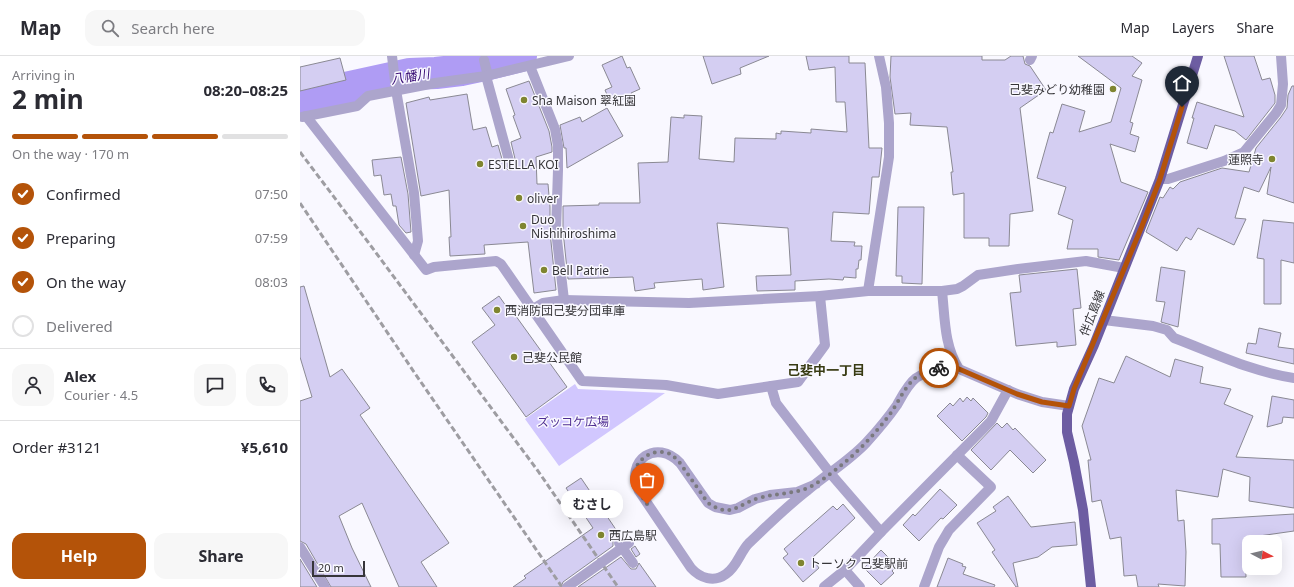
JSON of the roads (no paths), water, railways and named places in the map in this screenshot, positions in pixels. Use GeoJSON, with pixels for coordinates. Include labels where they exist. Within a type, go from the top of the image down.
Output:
{"type":"FeatureCollection","features":[{"type":"Feature","properties":{"kind":"main road","name":"伴広島線"},"geometry":{"type":"LineString","coordinates":[[1091,587],[1083,510],[1068,432],[1067,414],[1074,389],[1104,320],[1160,179],[1198,56]]}},
{"type":"Feature","properties":{"kind":"street"},"geometry":{"type":"LineString","coordinates":[[392,56],[414,193],[418,241],[414,254]]}},
{"type":"Feature","properties":{"kind":"street"},"geometry":{"type":"LineString","coordinates":[[569,56],[396,86],[368,96],[357,106],[303,117],[426,270],[434,267],[496,261],[501,264],[582,381],[666,385],[718,394],[798,382],[825,345],[820,296]]}},
{"type":"Feature","properties":{"kind":"street"},"geometry":{"type":"LineString","coordinates":[[868,291],[889,158],[889,123],[886,87],[879,56]]}},
{"type":"Feature","properties":{"kind":"street"},"geometry":{"type":"LineString","coordinates":[[1160,179],[1168,179],[1224,161],[1244,152],[1276,113],[1280,105],[1283,84],[1281,56]]}},
{"type":"Feature","properties":{"kind":"street"},"geometry":{"type":"LineString","coordinates":[[536,62],[555,128],[558,146],[556,232],[564,300]]}},
{"type":"Feature","properties":{"kind":"street"},"geometry":{"type":"LineString","coordinates":[[486,70],[510,164]]}},
{"type":"Feature","properties":{"kind":"street"},"geometry":{"type":"LineString","coordinates":[[533,309],[543,303],[564,300],[689,303],[820,296],[868,291],[942,291],[957,289],[978,275],[1018,269],[1086,261],[1124,268]]}},
{"type":"Feature","properties":{"kind":"street"},"geometry":{"type":"LineString","coordinates":[[942,291],[949,346],[953,360],[959,369]]}},
{"type":"Feature","properties":{"kind":"street"},"geometry":{"type":"LineString","coordinates":[[1104,320],[1153,326],[1167,330],[1174,338],[1249,367],[1294,378]]}},
{"type":"Feature","properties":{"kind":"street"},"geometry":{"type":"LineString","coordinates":[[816,484],[797,492],[770,495],[755,499],[738,508],[730,510],[715,507],[708,503],[680,463],[668,454],[660,452],[645,456],[635,469],[634,477],[635,484],[639,492],[696,574],[703,578],[719,578],[726,575],[732,569],[747,545],[807,491],[830,474],[866,443],[883,423],[914,379],[926,372],[937,368],[950,367],[959,369],[1017,394],[1042,402],[1069,406]]}},
{"type":"Feature","properties":{"kind":"street"},"geometry":{"type":"LineString","coordinates":[[771,386],[776,403],[830,474],[881,532]]}},
{"type":"Feature","properties":{"kind":"street"},"geometry":{"type":"LineString","coordinates":[[824,587],[845,570],[991,421],[1008,390]]}},
{"type":"Feature","properties":{"kind":"street"},"geometry":{"type":"LineString","coordinates":[[924,587],[939,547],[949,530],[991,487],[957,455]]}},
{"type":"Feature","properties":{"kind":"street"},"geometry":{"type":"LineString","coordinates":[[567,587],[620,546],[630,565]]}},
{"type":"Feature","properties":{"kind":"street"},"geometry":{"type":"LineString","coordinates":[[300,547],[325,587]]}},
{"type":"Feature","properties":{"kind":"street"},"geometry":{"type":"LineString","coordinates":[[845,570],[860,587]]}},
{"type":"Feature","properties":{"kind":"waterway","name":"八幡川"},"geometry":{"type":"LineString","coordinates":[[300,98],[410,74],[461,70],[521,56]]}},
{"type":"Feature","properties":{"kind":"railway"},"geometry":{"type":"LineString","coordinates":[[300,152],[538,471],[618,587]]}},
{"type":"Feature","properties":{"kind":"railway"},"geometry":{"type":"LineString","coordinates":[[300,203],[562,587]]}},
{"type":"Feature","properties":{"kind":"place","name":"己斐みどり幼稚園"},"geometry":{"type":"Point","coordinates":[1113,89]}},
{"type":"Feature","properties":{"kind":"place","name":"Sha Maison 翠紅園"},"geometry":{"type":"Point","coordinates":[524,100]}},
{"type":"Feature","properties":{"kind":"place","name":"蓮照寺"},"geometry":{"type":"Point","coordinates":[1272,159]}},
{"type":"Feature","properties":{"kind":"place","name":"ESTELLA KOI"},"geometry":{"type":"Point","coordinates":[480,164]}},
{"type":"Feature","properties":{"kind":"place","name":"oliver"},"geometry":{"type":"Point","coordinates":[519,198]}},
{"type":"Feature","properties":{"kind":"place","name":"Duo Nishihiroshima"},"geometry":{"type":"Point","coordinates":[523,226]}},
{"type":"Feature","properties":{"kind":"place","name":"Bell Patrie"},"geometry":{"type":"Point","coordinates":[544,270]}},
{"type":"Feature","properties":{"kind":"place","name":"西消防団己斐分団車庫"},"geometry":{"type":"Point","coordinates":[497,310]}},
{"type":"Feature","properties":{"kind":"place","name":"己斐公民館"},"geometry":{"type":"Point","coordinates":[514,357]}},
{"type":"Feature","properties":{"kind":"place","name":"むさし"},"geometry":{"type":"Point","coordinates":[647,504]}},
{"type":"Feature","properties":{"kind":"place","name":"西広島駅"},"geometry":{"type":"Point","coordinates":[601,535]}},
{"type":"Feature","properties":{"kind":"place","name":"トーソク 己斐駅前"},"geometry":{"type":"Point","coordinates":[801,563]}},
{"type":"Feature","properties":{"kind":"district","name":"己斐中一丁目"},"geometry":{"type":"Point","coordinates":[826,370]}},
{"type":"Feature","properties":{"kind":"park label","name":"ズッコケ広場"},"geometry":{"type":"Point","coordinates":[573,421]}}]}
